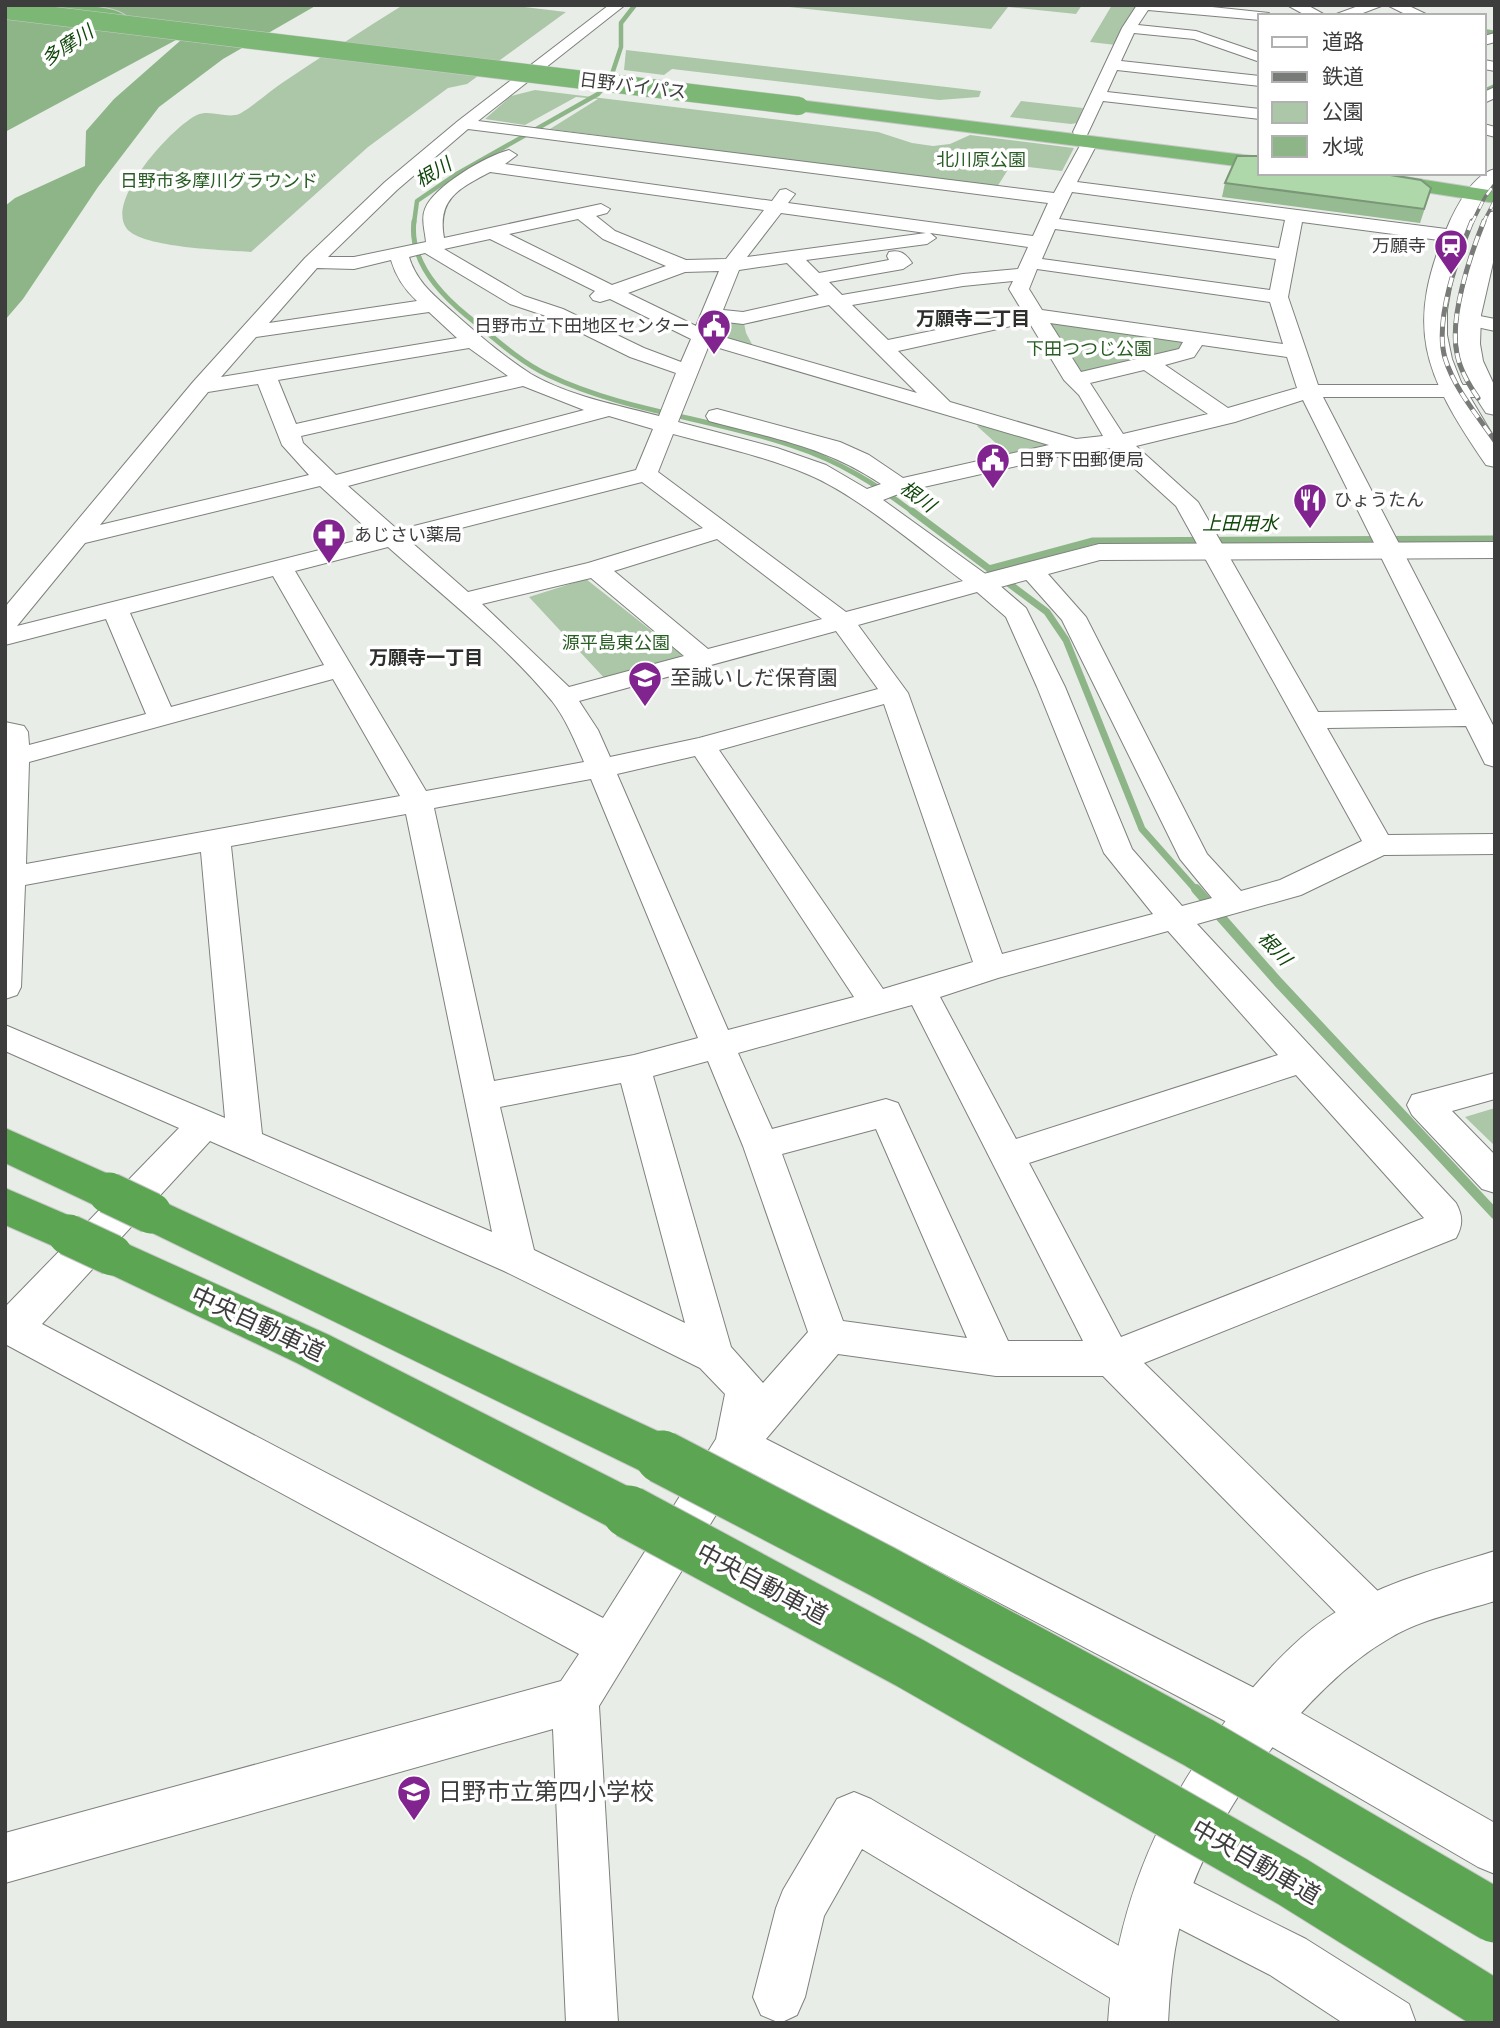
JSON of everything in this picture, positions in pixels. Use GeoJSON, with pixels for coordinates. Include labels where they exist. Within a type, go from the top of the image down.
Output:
{"type":"FeatureCollection","features":[{"type":"Feature","properties":{"kind":"highway","name":"日野バイパス"},"geometry":{"type":"LineString","coordinates":[[20,5],[136,23],[1085,137],[1258,153]]}},
{"type":"Feature","properties":{"kind":"highway"},"geometry":{"type":"LineString","coordinates":[[49,5],[136,23]]}},
{"type":"Feature","properties":{"kind":"highway","name":"日野バイパス"},"geometry":{"type":"LineString","coordinates":[[5,12],[136,23]]}},
{"type":"Feature","properties":{"kind":"highway","name":"日野バイパス"},"geometry":{"type":"LineString","coordinates":[[1085,137],[1258,163]]}},
{"type":"Feature","properties":{"kind":"highway"},"geometry":{"type":"LineString","coordinates":[[1361,175],[1489,187]]}},
{"type":"Feature","properties":{"kind":"highway"},"geometry":{"type":"LineString","coordinates":[[1428,175],[1489,187]]}},
{"type":"Feature","properties":{"kind":"highway"},"geometry":{"type":"LineString","coordinates":[[5,1144],[663,1457],[883,1572],[1199,1743],[1495,1916]]}},
{"type":"Feature","properties":{"kind":"highway","name":"中央自動車道"},"geometry":{"type":"LineString","coordinates":[[5,1205],[313,1349],[629,1513],[922,1670],[1293,1882],[1495,2008]]}},
{"type":"Feature","properties":{"kind":"main road"},"geometry":{"type":"LineString","coordinates":[[1489,187],[1466,206],[1439,277],[1434,310],[1436,349],[1451,391],[1495,458]]}},
{"type":"Feature","properties":{"kind":"main road"},"geometry":{"type":"LineString","coordinates":[[1489,399],[1470,354],[1468,342],[1470,320],[1492,243],[1495,217]]}},
{"type":"Feature","properties":{"kind":"main road"},"geometry":{"type":"LineString","coordinates":[[982,583],[1099,552],[1209,545],[1389,544],[1495,550]]}},
{"type":"Feature","properties":{"kind":"main road"},"geometry":{"type":"LineString","coordinates":[[1139,2005],[1148,1937],[1161,1892],[1206,1797],[1264,1717],[1315,1662],[1342,1638],[1373,1618],[1495,1576]]}},
{"type":"Feature","properties":{"kind":"street"},"geometry":{"type":"LineString","coordinates":[[5,624],[201,387],[312,262],[391,186],[464,124],[618,5]]}},
{"type":"Feature","properties":{"kind":"street"},"geometry":{"type":"LineString","coordinates":[[1258,15],[1144,5],[1129,28],[1099,96],[1064,192],[1019,289],[1075,380],[1088,392],[1116,440],[1186,502],[1379,845]]}},
{"type":"Feature","properties":{"kind":"street"},"geometry":{"type":"LineString","coordinates":[[1294,5],[1315,14]]}},
{"type":"Feature","properties":{"kind":"street"},"geometry":{"type":"LineString","coordinates":[[1345,14],[1377,5]]}},
{"type":"Feature","properties":{"kind":"street"},"geometry":{"type":"LineString","coordinates":[[1394,5],[1418,14]]}},
{"type":"Feature","properties":{"kind":"street"},"geometry":{"type":"LineString","coordinates":[[1129,28],[1196,36],[1258,57]]}},
{"type":"Feature","properties":{"kind":"street"},"geometry":{"type":"LineString","coordinates":[[1114,65],[1258,81]]}},
{"type":"Feature","properties":{"kind":"street"},"geometry":{"type":"LineString","coordinates":[[1099,96],[1258,114]]}},
{"type":"Feature","properties":{"kind":"street"},"geometry":{"type":"LineString","coordinates":[[464,124],[808,167],[1295,214],[1454,236]]}},
{"type":"Feature","properties":{"kind":"street"},"geometry":{"type":"LineString","coordinates":[[544,133],[458,185],[438,201],[408,279],[433,305],[473,341],[525,379],[561,396],[608,410],[670,415],[832,447],[861,460],[900,486]]}},
{"type":"Feature","properties":{"kind":"street"},"geometry":{"type":"LineString","coordinates":[[489,167],[940,228],[1037,250],[1278,297]]}},
{"type":"Feature","properties":{"kind":"street"},"geometry":{"type":"LineString","coordinates":[[646,474],[731,265],[808,167]]}},
{"type":"Feature","properties":{"kind":"street"},"geometry":{"type":"LineString","coordinates":[[312,262],[354,263],[613,206],[634,187]]}},
{"type":"Feature","properties":{"kind":"street"},"geometry":{"type":"LineString","coordinates":[[581,213],[609,235],[683,266]]}},
{"type":"Feature","properties":{"kind":"street"},"geometry":{"type":"LineString","coordinates":[[1295,214],[1278,297],[1309,391],[1389,544],[1495,758]]}},
{"type":"Feature","properties":{"kind":"street"},"geometry":{"type":"LineString","coordinates":[[547,310],[613,292],[683,266],[731,265],[884,244],[931,237],[940,228]]}},
{"type":"Feature","properties":{"kind":"street"},"geometry":{"type":"LineString","coordinates":[[492,233],[702,337],[1075,446]]}},
{"type":"Feature","properties":{"kind":"street"},"geometry":{"type":"LineString","coordinates":[[816,279],[903,263],[884,244]]}},
{"type":"Feature","properties":{"kind":"street"},"geometry":{"type":"LineString","coordinates":[[419,250],[532,307],[547,310],[669,366],[688,370]]}},
{"type":"Feature","properties":{"kind":"street"},"geometry":{"type":"LineString","coordinates":[[710,314],[743,318],[963,280],[1037,250],[1286,255]]}},
{"type":"Feature","properties":{"kind":"street"},"geometry":{"type":"LineString","coordinates":[[791,256],[881,348],[1004,463]]}},
{"type":"Feature","properties":{"kind":"street"},"geometry":{"type":"LineString","coordinates":[[249,332],[433,305]]}},
{"type":"Feature","properties":{"kind":"street"},"geometry":{"type":"LineString","coordinates":[[881,348],[1035,315],[1296,352]]}},
{"type":"Feature","properties":{"kind":"street"},"geometry":{"type":"LineString","coordinates":[[1470,320],[1495,325]]}},
{"type":"Feature","properties":{"kind":"street"},"geometry":{"type":"LineString","coordinates":[[1075,380],[1187,353],[1196,337]]}},
{"type":"Feature","properties":{"kind":"street"},"geometry":{"type":"LineString","coordinates":[[201,387],[473,341]]}},
{"type":"Feature","properties":{"kind":"street"},"geometry":{"type":"LineString","coordinates":[[1147,362],[1227,417]]}},
{"type":"Feature","properties":{"kind":"street"},"geometry":{"type":"LineString","coordinates":[[806,387],[824,373]]}},
{"type":"Feature","properties":{"kind":"street"},"geometry":{"type":"LineString","coordinates":[[266,376],[293,445],[329,481],[508,641],[563,697],[584,730],[761,1146],[830,1336]]}},
{"type":"Feature","properties":{"kind":"street"},"geometry":{"type":"LineString","coordinates":[[290,432],[525,379]]}},
{"type":"Feature","properties":{"kind":"street"},"geometry":{"type":"LineString","coordinates":[[864,498],[900,486],[1075,446],[1136,439],[1227,417],[1309,391],[1451,391],[1489,399]]}},
{"type":"Feature","properties":{"kind":"street"},"geometry":{"type":"LineString","coordinates":[[871,412],[893,393]]}},
{"type":"Feature","properties":{"kind":"street"},"geometry":{"type":"LineString","coordinates":[[74,538],[329,481],[608,410]]}},
{"type":"Feature","properties":{"kind":"street"},"geometry":{"type":"LineString","coordinates":[[670,415],[802,463],[833,478],[982,583],[1017,613],[1051,687],[1119,853],[1182,917],[1443,1214],[1443,1227],[1112,1358],[996,1359],[830,1336]]}},
{"type":"Feature","properties":{"kind":"street"},"geometry":{"type":"LineString","coordinates":[[646,474],[718,531],[843,622],[894,693],[991,968]]}},
{"type":"Feature","properties":{"kind":"street"},"geometry":{"type":"LineString","coordinates":[[5,637],[646,474]]}},
{"type":"Feature","properties":{"kind":"street"},"geometry":{"type":"LineString","coordinates":[[464,601],[596,569],[718,531]]}},
{"type":"Feature","properties":{"kind":"street"},"geometry":{"type":"LineString","coordinates":[[280,566],[418,802],[517,1260]]}},
{"type":"Feature","properties":{"kind":"street"},"geometry":{"type":"LineString","coordinates":[[596,569],[702,658]]}},
{"type":"Feature","properties":{"kind":"street"},"geometry":{"type":"LineString","coordinates":[[1031,570],[1073,617],[1195,859],[1230,906]]}},
{"type":"Feature","properties":{"kind":"street"},"geometry":{"type":"LineString","coordinates":[[563,697],[982,583]]}},
{"type":"Feature","properties":{"kind":"street"},"geometry":{"type":"LineString","coordinates":[[115,609],[162,718]]}},
{"type":"Feature","properties":{"kind":"street"},"geometry":{"type":"LineString","coordinates":[[5,987],[11,877],[10,744],[162,718],[340,669]]}},
{"type":"Feature","properties":{"kind":"street"},"geometry":{"type":"LineString","coordinates":[[11,877],[602,768],[702,746],[894,693]]}},
{"type":"Feature","properties":{"kind":"street"},"geometry":{"type":"LineString","coordinates":[[1311,720],[1474,718]]}},
{"type":"Feature","properties":{"kind":"street"},"geometry":{"type":"LineString","coordinates":[[702,746],[875,1003]]}},
{"type":"Feature","properties":{"kind":"street"},"geometry":{"type":"LineString","coordinates":[[215,839],[245,1140]]}},
{"type":"Feature","properties":{"kind":"street"},"geometry":{"type":"LineString","coordinates":[[480,1097],[634,1068],[921,991],[991,968],[1230,906],[1290,888],[1379,845],[1495,844]]}},
{"type":"Feature","properties":{"kind":"street"},"geometry":{"type":"LineString","coordinates":[[921,991],[1112,1358],[1373,1618]]}},
{"type":"Feature","properties":{"kind":"street"},"geometry":{"type":"LineString","coordinates":[[5,1037],[517,1260],[714,1356],[746,1389],[736,1444]]}},
{"type":"Feature","properties":{"kind":"street"},"geometry":{"type":"LineString","coordinates":[[1008,1156],[1305,1059]]}},
{"type":"Feature","properties":{"kind":"street"},"geometry":{"type":"LineString","coordinates":[[634,1068],[714,1356]]}},
{"type":"Feature","properties":{"kind":"street"},"geometry":{"type":"LineString","coordinates":[[1495,1086],[1424,1105],[1495,1179]]}},
{"type":"Feature","properties":{"kind":"street"},"geometry":{"type":"LineString","coordinates":[[761,1146],[886,1113],[996,1359]]}},
{"type":"Feature","properties":{"kind":"street"},"geometry":{"type":"LineString","coordinates":[[205,1123],[9,1326],[611,1647]]}},
{"type":"Feature","properties":{"kind":"street"},"geometry":{"type":"LineString","coordinates":[[592,2023],[575,1700],[611,1647],[736,1444],[830,1336]]}},
{"type":"Feature","properties":{"kind":"street"},"geometry":{"type":"LineString","coordinates":[[736,1444],[1264,1717],[1495,1850]]}},
{"type":"Feature","properties":{"kind":"street"},"geometry":{"type":"LineString","coordinates":[[5,1858],[575,1700]]}},
{"type":"Feature","properties":{"kind":"street"},"geometry":{"type":"LineString","coordinates":[[779,1997],[801,1908],[854,1816],[1139,2005]]}},
{"type":"Feature","properties":{"kind":"street"},"geometry":{"type":"LineString","coordinates":[[1161,1892],[1288,1956],[1390,2023]]}},
{"type":"Feature","properties":{"kind":"green space","name":"日野市多摩川グラウンド"},"geometry":{"type":"Polygon","coordinates":[[[403,5],[507,5],[566,12],[467,84],[448,88],[368,147],[251,252],[166,244],[136,235],[127,229],[122,217],[125,201],[133,184],[158,149],[186,122],[202,113],[239,114],[277,86],[403,5]]]}},
{"type":"Feature","properties":{"kind":"green space"},"geometry":{"type":"Polygon","coordinates":[[[771,5],[1082,5],[1076,14],[1008,7],[991,29],[771,5]]]}},
{"type":"Feature","properties":{"kind":"green space"},"geometry":{"type":"Polygon","coordinates":[[[1112,5],[1137,5],[1116,45],[1090,42],[1112,5]]]}},
{"type":"Feature","properties":{"kind":"green space","name":"北川原公園"},"geometry":{"type":"Polygon","coordinates":[[[626,50],[981,91],[979,97],[939,100],[672,69],[664,75],[624,70],[626,50]]]}},
{"type":"Feature","properties":{"kind":"green space","name":"北川原公園"},"geometry":{"type":"Polygon","coordinates":[[[535,90],[878,132],[912,143],[933,146],[950,144],[970,135],[1074,148],[1062,171],[1011,165],[997,187],[550,129],[598,99],[576,97],[525,125],[485,119],[511,96],[535,90]]]}},
{"type":"Feature","properties":{"kind":"green space","name":"北川原公園"},"geometry":{"type":"Polygon","coordinates":[[[1021,101],[1083,108],[1077,123],[1071,124],[1010,117],[1021,101]]]}},
{"type":"Feature","properties":{"kind":"green space"},"geometry":{"type":"Polygon","coordinates":[[[710,314],[743,318],[746,333],[754,348],[703,337],[710,314]]]}},
{"type":"Feature","properties":{"kind":"green space","name":"下田つつじ公園"},"geometry":{"type":"Polygon","coordinates":[[[1035,315],[1196,337],[1187,353],[1075,380],[1035,315]]]}},
{"type":"Feature","properties":{"kind":"green space"},"geometry":{"type":"Polygon","coordinates":[[[981,423],[1051,445],[1009,455],[977,426],[981,423]]]}},
{"type":"Feature","properties":{"kind":"green space","name":"源平島東公園"},"geometry":{"type":"Polygon","coordinates":[[[586,579],[686,658],[607,681],[529,597],[586,579]]]}},
{"type":"Feature","properties":{"kind":"green space"},"geometry":{"type":"Polygon","coordinates":[[[1495,1108],[1495,1146],[1465,1117],[1495,1108]]]}},
{"type":"Feature","properties":{"kind":"water","name":"多摩川"},"geometry":{"type":"Polygon","coordinates":[[[24,5],[317,5],[223,59],[159,107],[98,187],[23,299],[5,320],[5,206],[15,198],[85,166],[86,131],[114,99],[189,33],[5,132],[5,15],[24,5]]]}},
{"type":"Feature","properties":{"kind":"building"},"geometry":{"type":"Polygon","coordinates":[[[1237,156],[1258,156],[1258,175],[1390,175],[1421,180],[1431,188],[1424,209],[1225,183],[1237,156]]]}},
{"type":"Feature","properties":{"kind":"waterway","name":"根川"},"geometry":{"type":"LineString","coordinates":[[414,223],[417,201],[455,175],[598,94],[610,80],[621,47],[621,23],[635,5]]}},
{"type":"Feature","properties":{"kind":"waterway"},"geometry":{"type":"LineString","coordinates":[[1486,31],[1495,33]]}},
{"type":"Feature","properties":{"kind":"waterway"},"geometry":{"type":"LineString","coordinates":[[1486,90],[1495,86]]}},
{"type":"Feature","properties":{"kind":"waterway","name":"根川"},"geometry":{"type":"LineString","coordinates":[[414,223],[416,249],[436,285],[466,315],[526,363],[577,388],[608,398],[763,436],[810,452],[856,474],[914,513]]}},
{"type":"Feature","properties":{"kind":"waterway","name":"根川"},"geometry":{"type":"LineString","coordinates":[[912,511],[989,569]]}},
{"type":"Feature","properties":{"kind":"waterway","name":"上田用水"},"geometry":{"type":"LineString","coordinates":[[989,569],[1093,541],[1495,539]]}},
{"type":"Feature","properties":{"kind":"waterway","name":"根川"},"geometry":{"type":"LineString","coordinates":[[989,569],[1047,612],[1066,640],[1142,829],[1197,891]]}},
{"type":"Feature","properties":{"kind":"waterway","name":"根川"},"geometry":{"type":"LineString","coordinates":[[1196,889],[1278,982],[1495,1214]]}},
{"type":"Feature","properties":{"kind":"railway"},"geometry":{"type":"LineString","coordinates":[[1472,223],[1495,184]]}},
{"type":"Feature","properties":{"kind":"railway"},"geometry":{"type":"LineString","coordinates":[[1484,221],[1495,200]]}},
{"type":"Feature","properties":{"kind":"railway"},"geometry":{"type":"LineString","coordinates":[[1472,221],[1449,288],[1442,343],[1454,380],[1495,441]]}},
{"type":"Feature","properties":{"kind":"railway"},"geometry":{"type":"LineString","coordinates":[[1478,398],[1460,366],[1455,339],[1462,287],[1484,221]]}},
{"type":"Feature","properties":{"kind":"place","name":"万願寺"},"geometry":{"type":"Point","coordinates":[1451,276]}},
{"type":"Feature","properties":{"kind":"place","name":"日野市立下田地区センター"},"geometry":{"type":"Point","coordinates":[714,356]}},
{"type":"Feature","properties":{"kind":"place","name":"日野下田郵便局"},"geometry":{"type":"Point","coordinates":[993,490]}},
{"type":"Feature","properties":{"kind":"place","name":"ひょうたん"},"geometry":{"type":"Point","coordinates":[1310,530]}},
{"type":"Feature","properties":{"kind":"place","name":"あじさい薬局"},"geometry":{"type":"Point","coordinates":[329,565]}},
{"type":"Feature","properties":{"kind":"place","name":"至誠いしだ保育園"},"geometry":{"type":"Point","coordinates":[645,708]}},
{"type":"Feature","properties":{"kind":"place","name":"日野市立第四小学校"},"geometry":{"type":"Point","coordinates":[414,1822]}},
{"type":"Feature","properties":{"kind":"district","name":"万願寺二丁目"},"geometry":{"type":"Point","coordinates":[973,318]}},
{"type":"Feature","properties":{"kind":"district","name":"万願寺一丁目"},"geometry":{"type":"Point","coordinates":[426,657]}}]}
